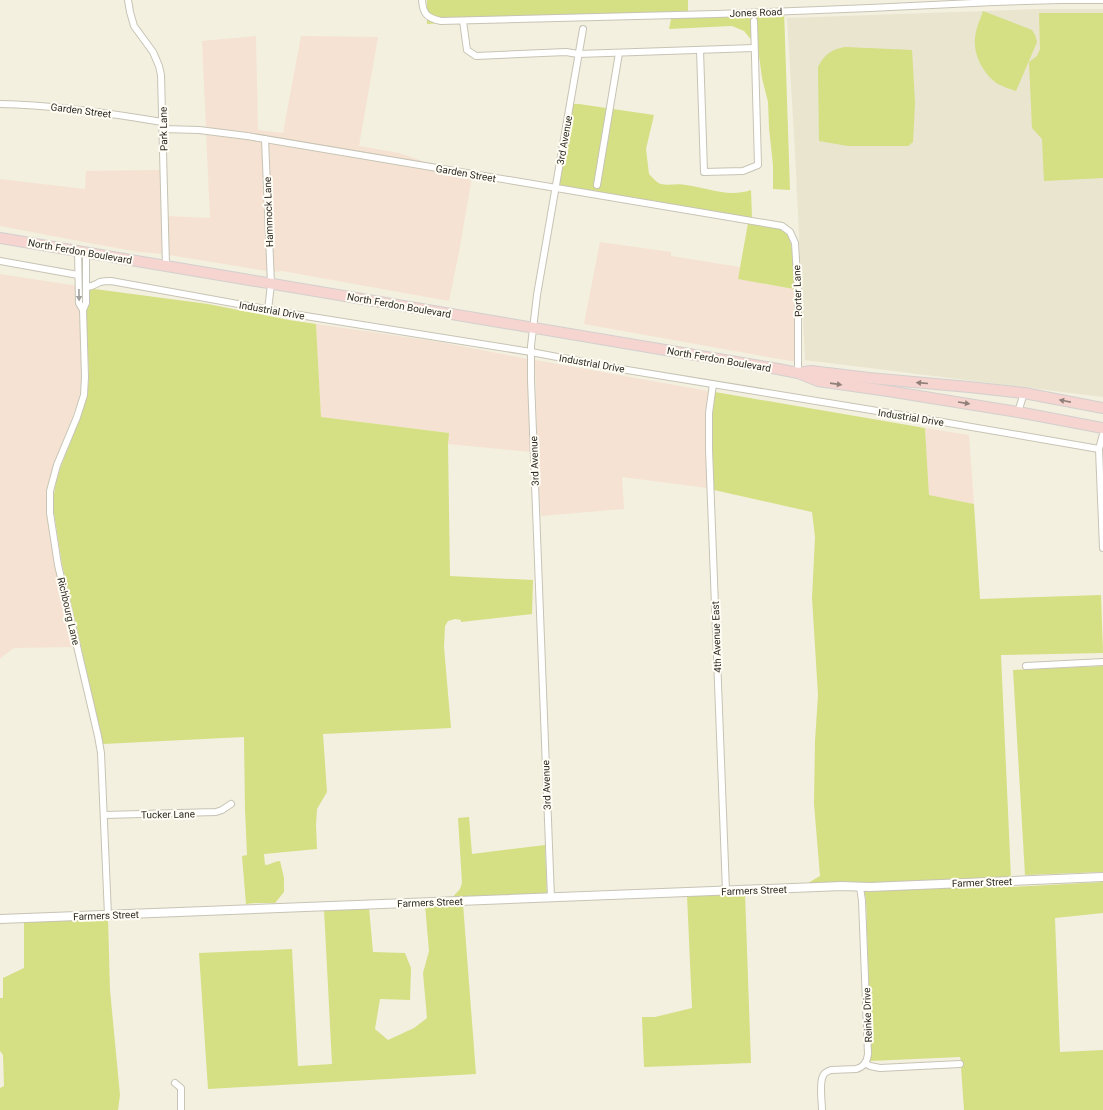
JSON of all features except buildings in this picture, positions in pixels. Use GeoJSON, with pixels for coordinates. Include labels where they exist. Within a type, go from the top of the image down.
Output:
{"type":"FeatureCollection","features":[{"type":"Feature","properties":{"kind":"main road","name":"North Ferdon Boulevard"},"geometry":{"type":"LineString","coordinates":[[0,238],[798,373],[818,381],[1018,412],[1103,428]]}},
{"type":"Feature","properties":{"kind":"main road","name":"North Ferdon Boulevard"},"geometry":{"type":"LineString","coordinates":[[798,373],[811,371],[1024,393],[1103,408]]}},
{"type":"Feature","properties":{"kind":"street","name":"Park Lane"},"geometry":{"type":"LineString","coordinates":[[128,0],[134,26],[153,52],[161,75],[166,266]]}},
{"type":"Feature","properties":{"kind":"street","name":"Jones Road"},"geometry":{"type":"LineString","coordinates":[[422,0],[426,15],[432,19],[441,21],[716,14],[1002,2],[1103,0]]}},
{"type":"Feature","properties":{"kind":"street"},"geometry":{"type":"LineString","coordinates":[[700,50],[704,172],[743,171],[758,165],[754,20]]}},
{"type":"Feature","properties":{"kind":"street"},"geometry":{"type":"LineString","coordinates":[[463,21],[467,50],[476,56],[566,52],[578,54],[754,48]]}},
{"type":"Feature","properties":{"kind":"street","name":"3rd Avenue"},"geometry":{"type":"LineString","coordinates":[[551,898],[531,352],[537,295],[583,29]]}},
{"type":"Feature","properties":{"kind":"street"},"geometry":{"type":"LineString","coordinates":[[597,185],[619,53]]}},
{"type":"Feature","properties":{"kind":"street","name":"Garden Street"},"geometry":{"type":"LineString","coordinates":[[0,104],[53,106],[162,122]]}},
{"type":"Feature","properties":{"kind":"street","name":"Garden Street"},"geometry":{"type":"LineString","coordinates":[[163,129],[215,131],[769,224]]}},
{"type":"Feature","properties":{"kind":"street","name":"Hammock Lane"},"geometry":{"type":"LineString","coordinates":[[265,139],[271,284],[268,310]]}},
{"type":"Feature","properties":{"kind":"street","name":"Porter Lane"},"geometry":{"type":"LineString","coordinates":[[769,224],[782,226],[787,230],[795,243],[798,292],[798,373]]}},
{"type":"Feature","properties":{"kind":"street","name":"Richbourg Lane"},"geometry":{"type":"LineString","coordinates":[[82,252],[78,275],[79,303],[83,310]]}},
{"type":"Feature","properties":{"kind":"street","name":"Richbourg Lane"},"geometry":{"type":"LineString","coordinates":[[82,252],[86,287],[86,303],[83,310],[85,377],[84,395],[77,417],[57,465],[51,486],[50,513],[58,564],[101,753],[108,915]]}},
{"type":"Feature","properties":{"kind":"street"},"geometry":{"type":"LineString","coordinates":[[0,261],[78,275]]}},
{"type":"Feature","properties":{"kind":"street","name":"Industrial Drive"},"geometry":{"type":"LineString","coordinates":[[86,287],[94,286],[100,282],[111,281],[268,310],[531,352],[1099,449]]}},
{"type":"Feature","properties":{"kind":"street","name":"4th Avenue East"},"geometry":{"type":"LineString","coordinates":[[713,384],[709,413],[709,450],[726,891]]}},
{"type":"Feature","properties":{"kind":"street"},"geometry":{"type":"LineString","coordinates":[[1018,412],[1024,393]]}},
{"type":"Feature","properties":{"kind":"street"},"geometry":{"type":"LineString","coordinates":[[1103,434],[1099,449],[1103,548]]}},
{"type":"Feature","properties":{"kind":"street"},"geometry":{"type":"LineString","coordinates":[[1026,666],[1103,662]]}},
{"type":"Feature","properties":{"kind":"street","name":"Tucker Lane"},"geometry":{"type":"LineString","coordinates":[[104,815],[211,813],[222,810],[230,804]]}},
{"type":"Feature","properties":{"kind":"street","name":"Farmer Street"},"geometry":{"type":"LineString","coordinates":[[860,886],[1103,877]]}},
{"type":"Feature","properties":{"kind":"street","name":"Farmers Street"},"geometry":{"type":"LineString","coordinates":[[0,919],[860,886]]}},
{"type":"Feature","properties":{"kind":"street","name":"Reinke Drive"},"geometry":{"type":"LineString","coordinates":[[860,886],[862,901],[868,1054],[865,1063]]}},
{"type":"Feature","properties":{"kind":"street"},"geometry":{"type":"LineString","coordinates":[[822,1110],[823,1076],[831,1070],[856,1069],[860,1068],[865,1063],[870,1066],[880,1068],[960,1064]]}},
{"type":"Feature","properties":{"kind":"street"},"geometry":{"type":"LineString","coordinates":[[175,1083],[180,1088],[181,1110]]}},
{"type":"Feature","properties":{"kind":"shaded area"},"geometry":{"type":"Polygon","coordinates":[[[1038,9],[1103,9],[1103,397],[805,360],[787,18],[1038,9]]]}},
{"type":"Feature","properties":{"kind":"shaded area"},"geometry":{"type":"Polygon","coordinates":[[[256,36],[258,130],[283,133],[301,36],[378,37],[359,146],[399,153],[431,164],[248,133],[206,128],[202,41],[256,36]]]}},
{"type":"Feature","properties":{"kind":"shaded area"},"geometry":{"type":"Polygon","coordinates":[[[206,133],[262,142],[267,271],[169,255],[168,216],[210,218],[206,133]]]}},
{"type":"Feature","properties":{"kind":"shaded area"},"geometry":{"type":"Polygon","coordinates":[[[269,143],[472,177],[449,301],[282,271],[273,272],[269,143]]]}},
{"type":"Feature","properties":{"kind":"shaded area"},"geometry":{"type":"Polygon","coordinates":[[[160,170],[162,254],[111,247],[0,226],[0,179],[85,189],[86,171],[160,170]]]}},
{"type":"Feature","properties":{"kind":"shaded area"},"geometry":{"type":"Polygon","coordinates":[[[600,242],[671,252],[671,256],[740,267],[739,279],[794,289],[796,362],[584,324],[600,242]]]}},
{"type":"Feature","properties":{"kind":"shaded area"},"geometry":{"type":"Polygon","coordinates":[[[0,274],[78,286],[82,377],[79,399],[54,465],[46,501],[55,565],[74,647],[14,648],[0,659],[0,274]]]}},
{"type":"Feature","properties":{"kind":"shaded area"},"geometry":{"type":"Polygon","coordinates":[[[316,324],[440,342],[528,359],[531,452],[448,444],[449,433],[321,417],[316,324]]]}},
{"type":"Feature","properties":{"kind":"shaded area"},"geometry":{"type":"Polygon","coordinates":[[[535,360],[708,391],[705,415],[707,488],[622,477],[624,509],[541,516],[538,473],[535,360]]]}},
{"type":"Feature","properties":{"kind":"shaded area"},"geometry":{"type":"Polygon","coordinates":[[[925,428],[969,435],[974,504],[929,495],[925,428]]]}},
{"type":"Feature","properties":{"kind":"green space"},"geometry":{"type":"Polygon","coordinates":[[[427,0],[688,0],[688,12],[784,10],[790,190],[773,189],[773,165],[768,102],[762,78],[758,48],[744,31],[732,26],[669,29],[672,14],[427,24],[427,0]]]}},
{"type":"Feature","properties":{"kind":"green space"},"geometry":{"type":"Polygon","coordinates":[[[983,11],[1032,30],[1035,35],[1037,42],[1016,91],[998,84],[987,74],[979,61],[975,47],[975,39],[977,27],[983,11]]]}},
{"type":"Feature","properties":{"kind":"green space"},"geometry":{"type":"Polygon","coordinates":[[[1039,13],[1103,13],[1103,178],[1044,181],[1042,139],[1032,128],[1029,62],[1037,56],[1040,49],[1039,13]]]}},
{"type":"Feature","properties":{"kind":"green space"},"geometry":{"type":"Polygon","coordinates":[[[845,47],[912,50],[915,103],[913,142],[908,146],[848,146],[819,141],[818,67],[829,53],[836,49],[845,47]]]}},
{"type":"Feature","properties":{"kind":"green space"},"geometry":{"type":"Polygon","coordinates":[[[573,104],[654,115],[646,149],[649,174],[664,185],[683,184],[726,193],[751,190],[752,218],[559,185],[573,104]]]}},
{"type":"Feature","properties":{"kind":"green space"},"geometry":{"type":"Polygon","coordinates":[[[748,223],[782,230],[786,234],[790,240],[792,248],[794,289],[738,279],[748,223]]]}},
{"type":"Feature","properties":{"kind":"green space"},"geometry":{"type":"Polygon","coordinates":[[[87,288],[208,304],[316,324],[321,417],[449,433],[450,576],[533,580],[532,614],[461,622],[461,620],[455,619],[448,621],[445,626],[444,647],[451,728],[323,734],[327,792],[317,809],[317,849],[264,854],[265,865],[280,861],[284,878],[284,892],[275,903],[246,904],[242,856],[247,855],[244,737],[103,744],[62,564],[53,501],[56,482],[61,466],[80,418],[87,395],[89,377],[86,309],[87,288]]]}},
{"type":"Feature","properties":{"kind":"green space"},"geometry":{"type":"Polygon","coordinates":[[[715,392],[925,428],[929,495],[974,504],[980,599],[1101,595],[1103,653],[1001,655],[1011,878],[808,885],[808,883],[820,876],[814,804],[815,741],[818,695],[812,598],[815,537],[812,512],[714,490],[712,413],[715,392]]]}},
{"type":"Feature","properties":{"kind":"green space"},"geometry":{"type":"Polygon","coordinates":[[[1103,666],[1103,872],[1025,875],[1013,670],[1103,666]]]}},
{"type":"Feature","properties":{"kind":"green space"},"geometry":{"type":"Polygon","coordinates":[[[469,817],[472,854],[545,845],[547,895],[451,899],[460,889],[462,883],[458,818],[469,817]]]}},
{"type":"Feature","properties":{"kind":"green space"},"geometry":{"type":"Polygon","coordinates":[[[1103,882],[1103,913],[1055,918],[1060,1052],[1103,1050],[1103,1110],[964,1110],[961,1067],[963,1067],[963,1061],[961,1061],[960,1057],[870,1061],[866,900],[864,889],[1011,884],[1012,887],[1103,882]]]}},
{"type":"Feature","properties":{"kind":"green space"},"geometry":{"type":"Polygon","coordinates":[[[745,893],[751,1063],[644,1067],[642,1017],[655,1017],[692,1008],[687,895],[745,893]]]}},
{"type":"Feature","properties":{"kind":"green space"},"geometry":{"type":"Polygon","coordinates":[[[463,904],[476,1074],[208,1089],[199,953],[292,949],[298,1066],[332,1064],[324,909],[369,908],[373,952],[405,953],[411,968],[410,1000],[380,999],[375,1029],[388,1040],[414,1028],[427,1018],[423,973],[429,951],[425,905],[463,904]]]}},
{"type":"Feature","properties":{"kind":"green space"},"geometry":{"type":"Polygon","coordinates":[[[108,918],[110,990],[120,1095],[118,1110],[0,1110],[0,1088],[4,1086],[3,1055],[0,1051],[0,998],[3,998],[3,978],[24,968],[24,921],[108,918]]]}}]}
